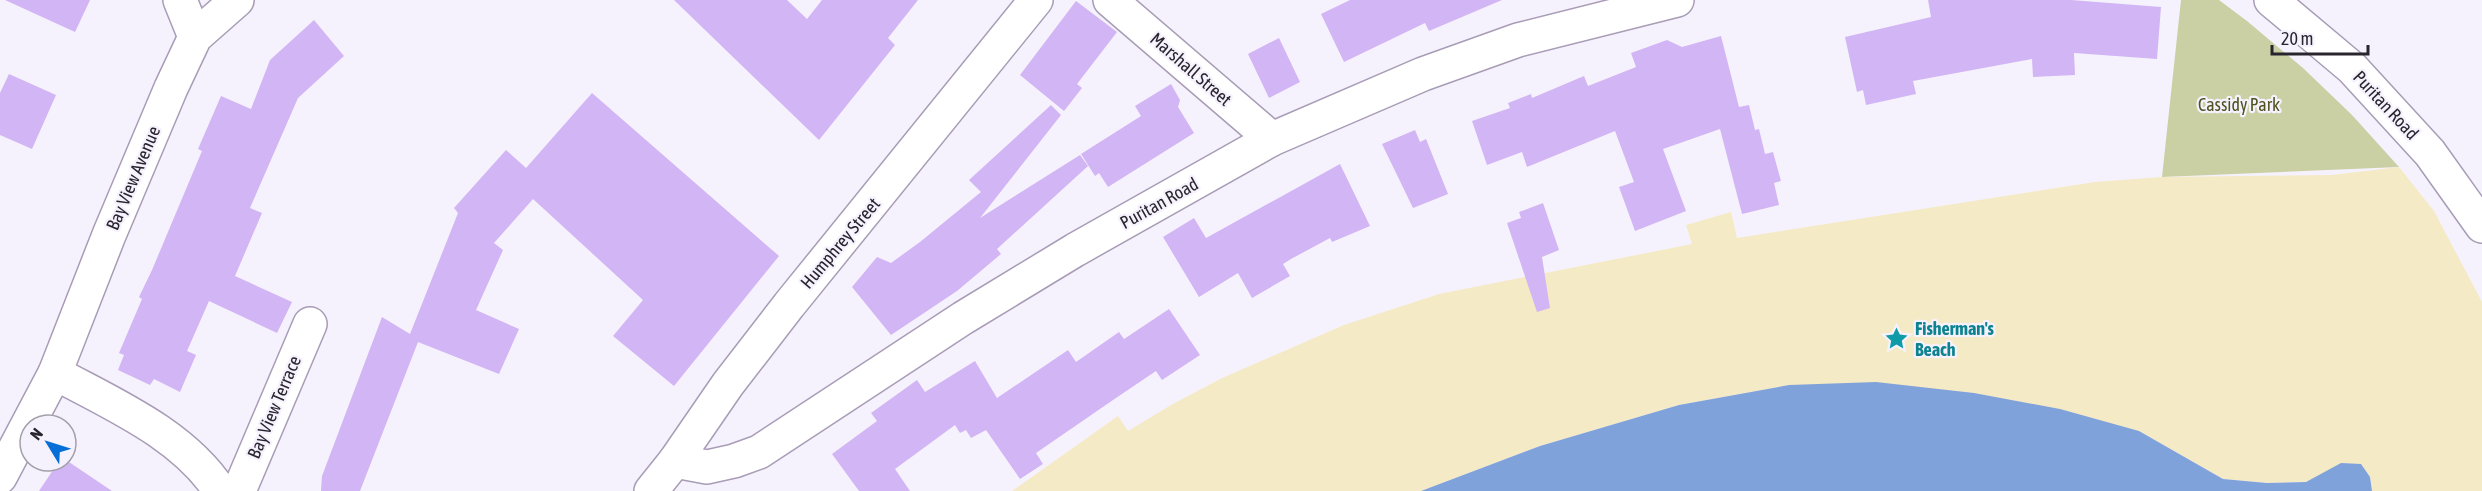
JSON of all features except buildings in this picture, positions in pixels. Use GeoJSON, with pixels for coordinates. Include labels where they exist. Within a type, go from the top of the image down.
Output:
{"type":"FeatureCollection","features":[{"type":"Feature","properties":{"kind":"street"},"geometry":{"type":"LineString","coordinates":[[180,0],[195,37]]}},
{"type":"Feature","properties":{"kind":"street","name":"Bay View Avenue"},"geometry":{"type":"LineString","coordinates":[[0,477],[55,373],[118,214],[195,37],[237,0]]}},
{"type":"Feature","properties":{"kind":"street","name":"Marshall Street"},"geometry":{"type":"LineString","coordinates":[[1110,0],[1272,139]]}},
{"type":"Feature","properties":{"kind":"street","name":"Puritan Road"},"geometry":{"type":"LineString","coordinates":[[675,461],[707,467],[759,452],[963,318],[1075,250],[1272,139],[1423,74],[1518,40],[1677,0]]}},
{"type":"Feature","properties":{"kind":"street","name":"Puritan Road"},"geometry":{"type":"LineString","coordinates":[[2271,0],[2352,68],[2430,153],[2482,226]]}},
{"type":"Feature","properties":{"kind":"street","name":"Humphrey Street"},"geometry":{"type":"LineString","coordinates":[[651,491],[675,461],[728,384],[1026,4]]}},
{"type":"Feature","properties":{"kind":"street","name":"Bay View Terrace"},"geometry":{"type":"LineString","coordinates":[[239,491],[310,324]]}},
{"type":"Feature","properties":{"kind":"street"},"geometry":{"type":"LineString","coordinates":[[55,373],[138,418],[165,436],[213,481],[219,491]]}},
{"type":"Feature","properties":{"kind":"green space","name":"Cassidy Park"},"geometry":{"type":"Polygon","coordinates":[[[2181,0],[2219,0],[2247,21],[2303,68],[2352,115],[2399,167],[2162,177],[2181,0]]]}},
{"type":"Feature","properties":{"kind":"sand","name":"Fisherman's Beach"},"geometry":{"type":"Polygon","coordinates":[[[2399,167],[2434,211],[2482,302],[2482,491],[2372,491],[2370,477],[2342,463],[2306,482],[2267,483],[2223,479],[2139,431],[1789,385],[1679,405],[1540,446],[1421,491],[1012,491],[1118,416],[1128,431],[1222,378],[1344,325],[1439,294],[1692,244],[1686,225],[1731,212],[1737,238],[2095,182],[2162,177],[2332,175],[2399,167]]]}},
{"type":"Feature","properties":{"kind":"water"},"geometry":{"type":"Polygon","coordinates":[[[1876,382],[1974,393],[2060,409],[2139,431],[2223,479],[2267,483],[2306,482],[2341,463],[2361,464],[2370,477],[2372,491],[1421,491],[1540,446],[1679,405],[1789,385],[1876,382]]]}},
{"type":"Feature","properties":{"kind":"place","name":"Fisherman's Beach"},"geometry":{"type":"Point","coordinates":[1897,338]}}]}
